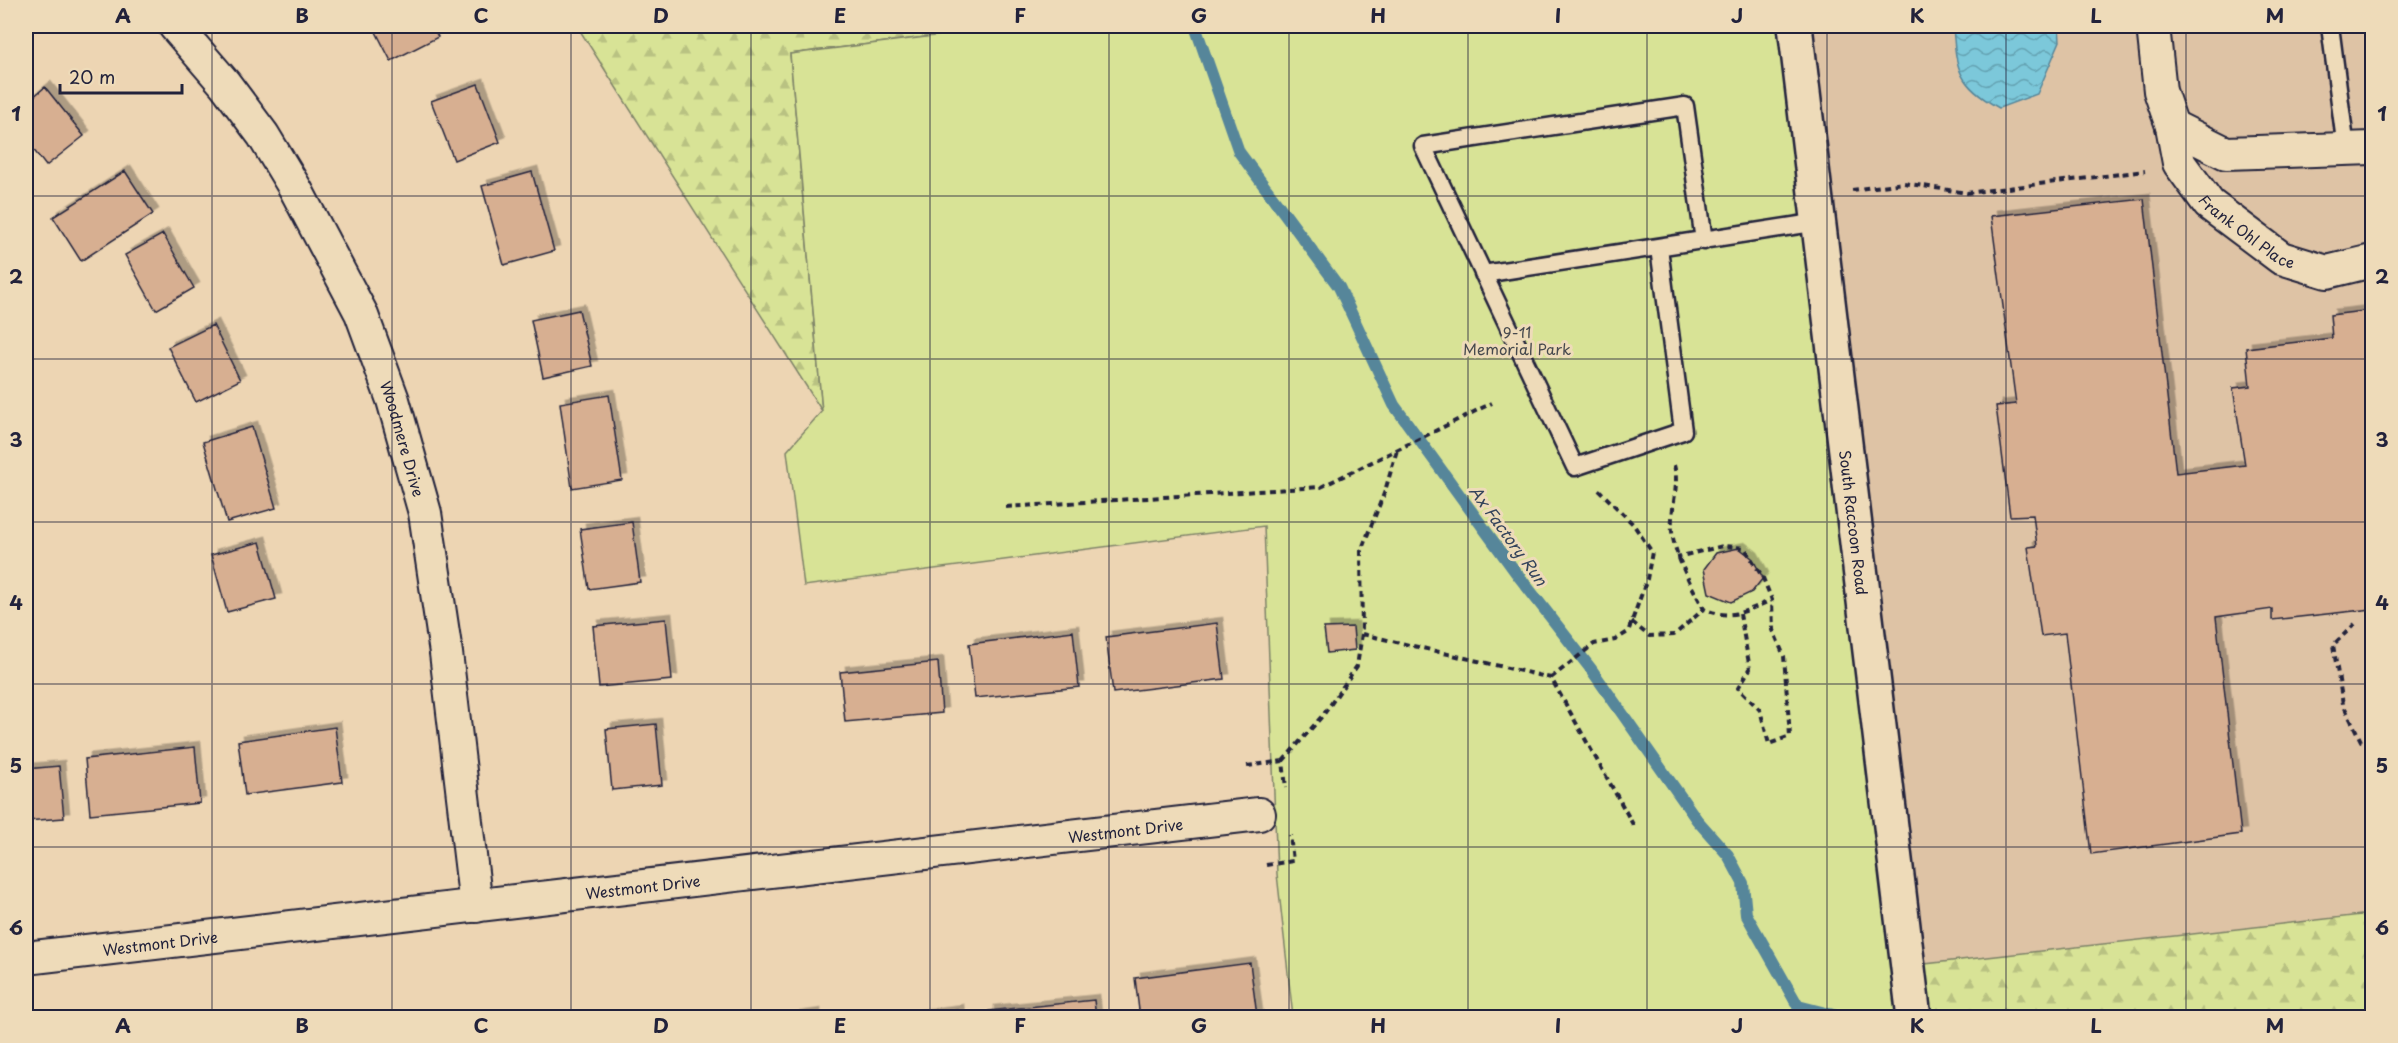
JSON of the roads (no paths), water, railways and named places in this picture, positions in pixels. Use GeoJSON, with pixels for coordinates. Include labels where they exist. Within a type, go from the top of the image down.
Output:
{"type":"FeatureCollection","features":[{"type":"Feature","properties":{"kind":"street","name":"Woodmere Drive"},"geometry":{"type":"LineString","coordinates":[[175,26],[256,127],[295,188],[361,313],[393,400],[425,513],[447,653],[476,906]]}},
{"type":"Feature","properties":{"kind":"street","name":"South Raccoon Road"},"geometry":{"type":"LineString","coordinates":[[1796,26],[1914,1017]]}},
{"type":"Feature","properties":{"kind":"street","name":"Frank Ohl Place"},"geometry":{"type":"LineString","coordinates":[[2153,26],[2160,91],[2172,126],[2179,163],[2209,204],[2281,258],[2327,272],[2373,261]]}},
{"type":"Feature","properties":{"kind":"street"},"geometry":{"type":"LineString","coordinates":[[2172,126],[2226,153],[2359,148]]}},
{"type":"Feature","properties":{"kind":"street","name":"Westmont Drive"},"geometry":{"type":"LineString","coordinates":[[26,958],[1259,814]]}},
{"type":"Feature","properties":{"kind":"lane"},"geometry":{"type":"LineString","coordinates":[[2330,26],[2359,148]]}},
{"type":"Feature","properties":{"kind":"lane"},"geometry":{"type":"LineString","coordinates":[[1659,248],[1683,431],[1575,467],[1423,146],[1685,106],[1704,241]]}},
{"type":"Feature","properties":{"kind":"lane"},"geometry":{"type":"LineString","coordinates":[[1483,274],[1819,222]]}},
{"type":"Feature","properties":{"kind":"water"},"geometry":{"type":"Polygon","coordinates":[[[1953,26],[2059,26],[2060,41],[2037,94],[1999,108],[1975,92],[1967,84],[1958,65],[1953,26]]]}},
{"type":"Feature","properties":{"kind":"waterway","name":"Ax Factory Run"},"geometry":{"type":"LineString","coordinates":[[1195,26],[1239,152],[1339,287],[1394,405],[1517,574],[1591,669],[1697,820],[1728,855],[1743,883],[1746,914],[1798,1006],[1845,1018]]}},
{"type":"Feature","properties":{"kind":"park label","name":"9-11 Memorial Park"},"geometry":{"type":"Point","coordinates":[1517,340]}}]}
